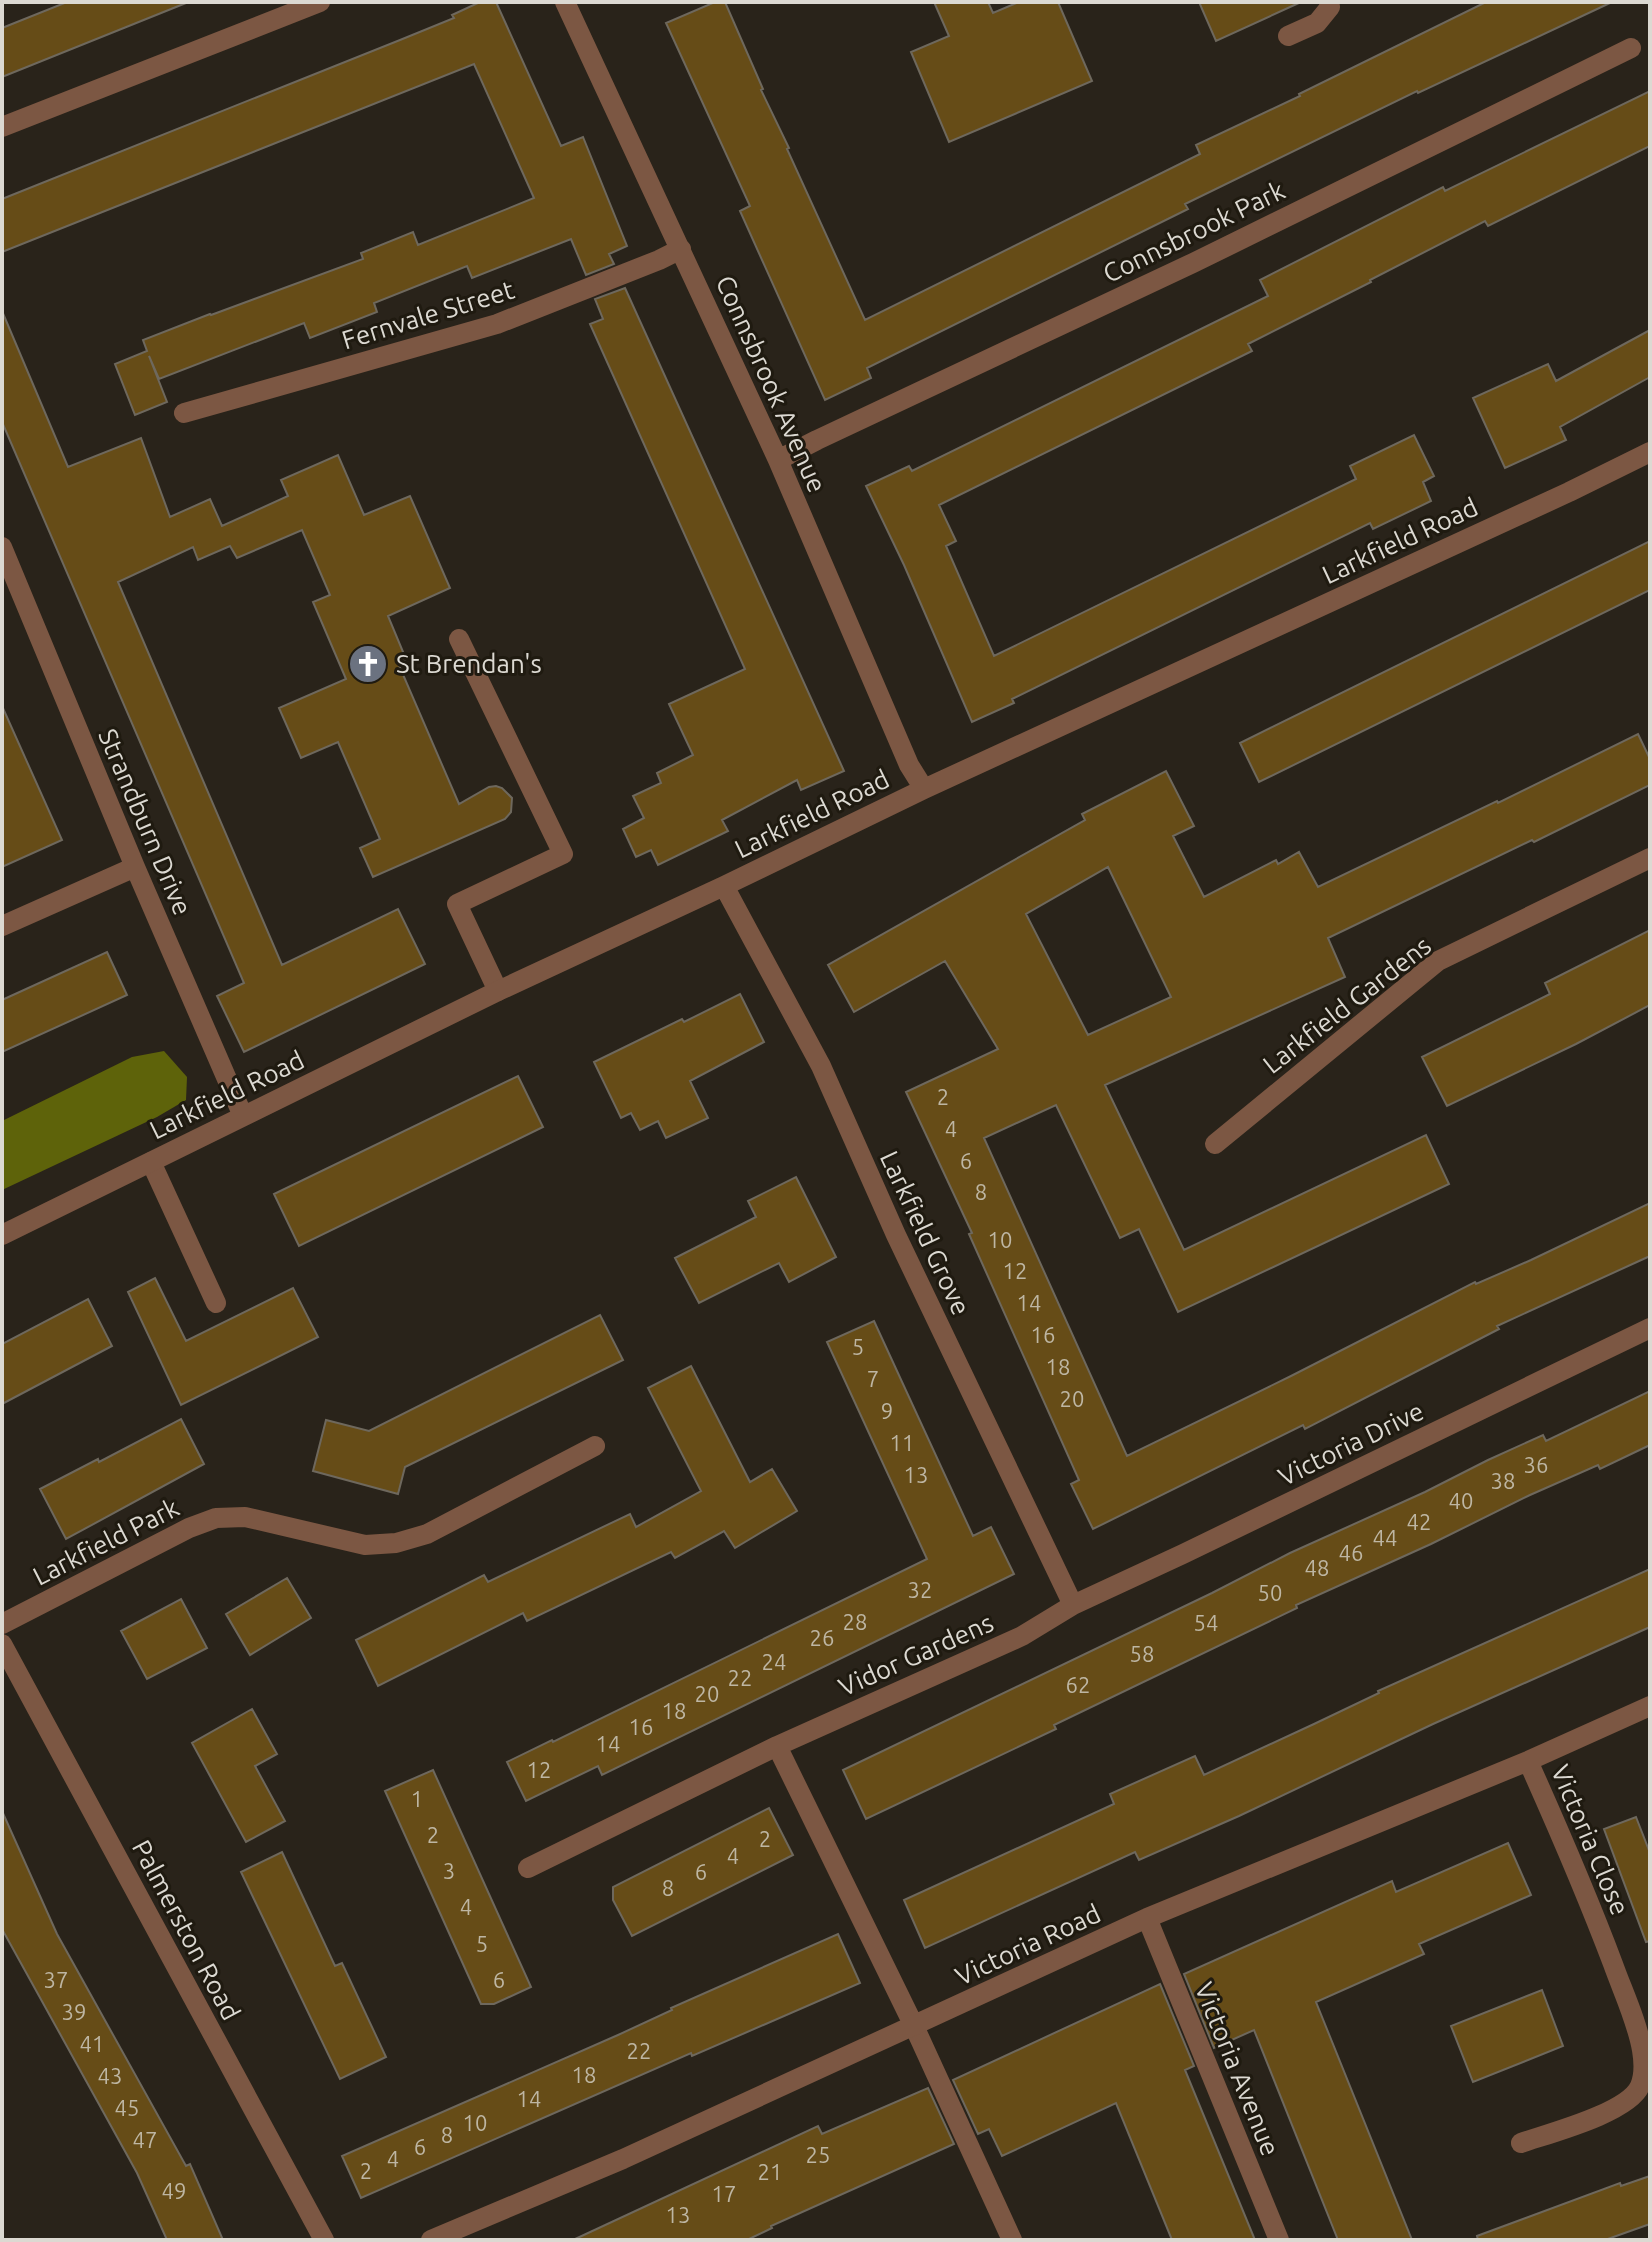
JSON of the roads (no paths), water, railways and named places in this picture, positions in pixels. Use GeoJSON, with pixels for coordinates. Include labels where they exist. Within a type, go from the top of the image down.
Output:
{"type":"FeatureCollection","features":[{"type":"Feature","properties":{"kind":"street"},"geometry":{"type":"LineString","coordinates":[[2,127],[320,2]]}},
{"type":"Feature","properties":{"kind":"street"},"geometry":{"type":"LineString","coordinates":[[1288,36],[1317,23],[1330,7],[1329,2]]}},
{"type":"Feature","properties":{"kind":"street","name":"Connsbrook Avenue"},"geometry":{"type":"LineString","coordinates":[[567,3],[778,460],[909,765],[924,789]]}},
{"type":"Feature","properties":{"kind":"street","name":"Connsbrook Park"},"geometry":{"type":"LineString","coordinates":[[778,460],[1206,256],[1631,48]]}},
{"type":"Feature","properties":{"kind":"street","name":"Fernvale Street"},"geometry":{"type":"LineString","coordinates":[[184,413],[497,324],[681,249]]}},
{"type":"Feature","properties":{"kind":"street","name":"Larkfield Road"},"geometry":{"type":"LineString","coordinates":[[2,1235],[498,991],[924,789],[1555,499],[1650,452]]}},
{"type":"Feature","properties":{"kind":"street","name":"Strandburn Drive"},"geometry":{"type":"LineString","coordinates":[[2,547],[243,1116]]}},
{"type":"Feature","properties":{"kind":"street"},"geometry":{"type":"LineString","coordinates":[[459,639],[563,854],[457,904],[498,991]]}},
{"type":"Feature","properties":{"kind":"street","name":"Larkfield Gardens"},"geometry":{"type":"LineString","coordinates":[[1215,1144],[1438,961],[1650,858]]}},
{"type":"Feature","properties":{"kind":"street"},"geometry":{"type":"LineString","coordinates":[[2,926],[135,867]]}},
{"type":"Feature","properties":{"kind":"street","name":"Larkfield Grove"},"geometry":{"type":"LineString","coordinates":[[724,886],[821,1066],[896,1235],[1073,1605]]}},
{"type":"Feature","properties":{"kind":"street"},"geometry":{"type":"LineString","coordinates":[[151,1162],[216,1303]]}},
{"type":"Feature","properties":{"kind":"street","name":"Victoria Drive"},"geometry":{"type":"LineString","coordinates":[[1073,1605],[1650,1328]]}},
{"type":"Feature","properties":{"kind":"street","name":"Larkfield Park"},"geometry":{"type":"LineString","coordinates":[[2,1624],[189,1528],[216,1518],[245,1517],[365,1545],[396,1543],[427,1534],[595,1446]]}},
{"type":"Feature","properties":{"kind":"street","name":"Vidor Gardens"},"geometry":{"type":"LineString","coordinates":[[528,1868],[777,1746],[1022,1636],[1073,1605]]}},
{"type":"Feature","properties":{"kind":"street","name":"Palmerston Road"},"geometry":{"type":"LineString","coordinates":[[2,1644],[324,2240]]}},
{"type":"Feature","properties":{"kind":"street","name":"Victoria Road"},"geometry":{"type":"LineString","coordinates":[[431,2240],[623,2159],[1147,1918],[1528,1761],[1650,1706]]}},
{"type":"Feature","properties":{"kind":"street"},"geometry":{"type":"LineString","coordinates":[[777,1746],[914,2026],[1012,2240]]}},
{"type":"Feature","properties":{"kind":"street","name":"Victoria Close"},"geometry":{"type":"LineString","coordinates":[[1521,2143],[1611,2111],[1628,2101],[1639,2088],[1645,2070],[1634,2021],[1612,1962],[1560,1831],[1528,1761]]}},
{"type":"Feature","properties":{"kind":"street","name":"Victoria Avenue"},"geometry":{"type":"LineString","coordinates":[[1147,1918],[1279,2240]]}},
{"type":"Feature","properties":{"kind":"place","name":"St Brendan's"},"geometry":{"type":"Point","coordinates":[368,664]}}]}
